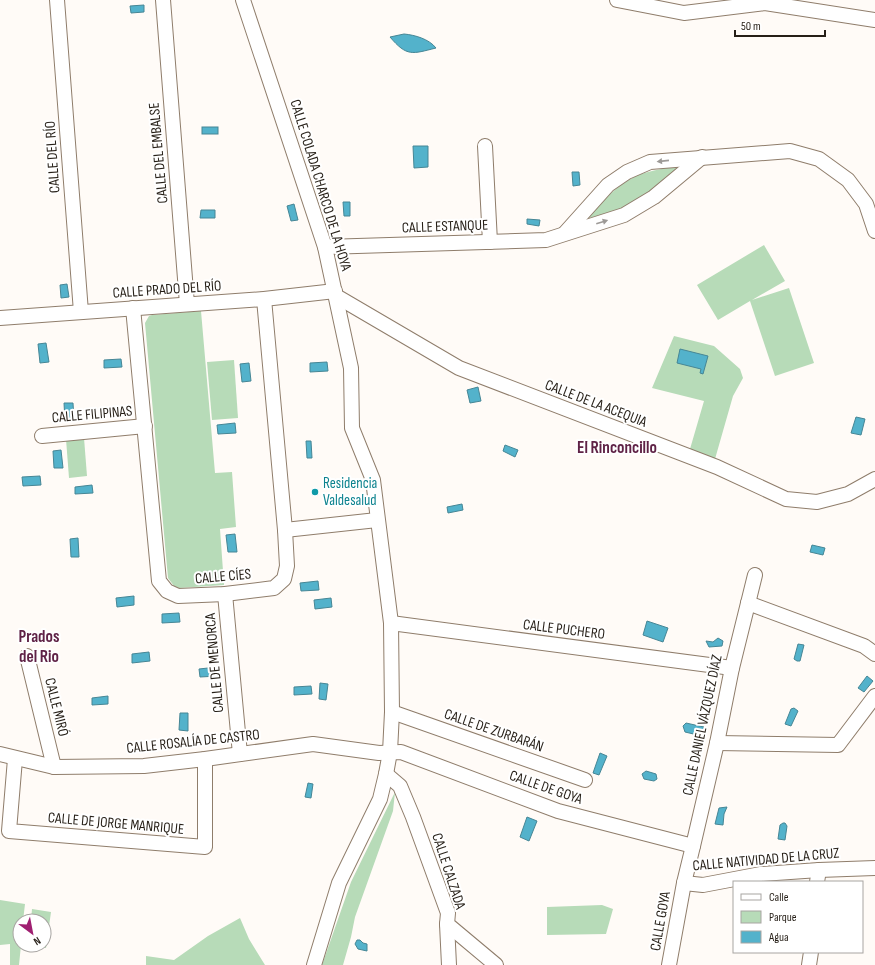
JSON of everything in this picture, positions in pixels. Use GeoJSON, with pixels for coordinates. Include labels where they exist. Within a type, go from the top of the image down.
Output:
{"type":"FeatureCollection","features":[{"type":"Feature","properties":{"kind":"street","name":"CALLE DEL RÍO"},"geometry":{"type":"LineString","coordinates":[[57,0],[82,312]]}},
{"type":"Feature","properties":{"kind":"street","name":"CALLE DEL EMBALSE"},"geometry":{"type":"LineString","coordinates":[[163,0],[187,304]]}},
{"type":"Feature","properties":{"kind":"street","name":"CALLE COLADA CHARCO DE LA HOYA"},"geometry":{"type":"LineString","coordinates":[[243,0],[325,247],[351,368],[352,428],[373,480],[391,623],[392,712],[390,752],[386,774],[380,799],[339,883],[314,965]]}},
{"type":"Feature","properties":{"kind":"street"},"geometry":{"type":"LineString","coordinates":[[617,0],[684,13],[765,3],[875,20]]}},
{"type":"Feature","properties":{"kind":"street"},"geometry":{"type":"LineString","coordinates":[[485,146],[490,242]]}},
{"type":"Feature","properties":{"kind":"street","name":"CALLE ESTANQUE"},"geometry":{"type":"LineString","coordinates":[[565,233],[608,185],[627,172],[650,162],[790,151],[819,159],[848,180],[866,204],[875,231]]}},
{"type":"Feature","properties":{"kind":"street","name":"CALLE ESTANQUE"},"geometry":{"type":"LineString","coordinates":[[325,247],[546,240],[624,215],[654,197],[702,157]]}},
{"type":"Feature","properties":{"kind":"street","name":"CALLE PRADO DEL RÍO"},"geometry":{"type":"LineString","coordinates":[[0,318],[336,294]]}},
{"type":"Feature","properties":{"kind":"street","name":"CALLE DE LA ACEQUIA"},"geometry":{"type":"LineString","coordinates":[[336,294],[459,368],[717,467],[786,499],[817,502],[848,494],[875,478]]}},
{"type":"Feature","properties":{"kind":"street","name":"CALLE CÍES"},"geometry":{"type":"LineString","coordinates":[[133,308],[159,581],[167,591],[178,596],[225,594],[274,588],[284,579],[288,566],[264,299]]}},
{"type":"Feature","properties":{"kind":"street","name":"CALLE FILIPINAS"},"geometry":{"type":"LineString","coordinates":[[42,436],[144,426]]}},
{"type":"Feature","properties":{"kind":"street"},"geometry":{"type":"LineString","coordinates":[[285,530],[377,520]]}},
{"type":"Feature","properties":{"kind":"street","name":"CALLE DANIEL VÁZQUEZ DÍAZ"},"geometry":{"type":"LineString","coordinates":[[684,883],[732,668],[755,575]]}},
{"type":"Feature","properties":{"kind":"street","name":"CALLE DE MENORCA"},"geometry":{"type":"LineString","coordinates":[[225,594],[240,754]]}},
{"type":"Feature","properties":{"kind":"street"},"geometry":{"type":"LineString","coordinates":[[748,603],[864,646],[875,654]]}},
{"type":"Feature","properties":{"kind":"street","name":"CALLE PUCHERO"},"geometry":{"type":"LineString","coordinates":[[391,623],[732,668]]}},
{"type":"Feature","properties":{"kind":"street","name":"CALLE MIRÓ"},"geometry":{"type":"LineString","coordinates":[[27,656],[54,767]]}},
{"type":"Feature","properties":{"kind":"street"},"geometry":{"type":"LineString","coordinates":[[716,743],[838,745],[875,696]]}},
{"type":"Feature","properties":{"kind":"street","name":"CALLE DE ZURBARÁN"},"geometry":{"type":"LineString","coordinates":[[392,712],[585,780]]}},
{"type":"Feature","properties":{"kind":"street","name":"CALLE ROSALÍA DE CASTRO"},"geometry":{"type":"LineString","coordinates":[[0,754],[15,759],[54,767],[144,766],[313,744],[379,753],[390,752]]}},
{"type":"Feature","properties":{"kind":"street","name":"CALLE DE GOYA"},"geometry":{"type":"LineString","coordinates":[[390,752],[401,752],[558,811],[693,846]]}},
{"type":"Feature","properties":{"kind":"street","name":"CALLE DE JORGE MANRIQUE"},"geometry":{"type":"LineString","coordinates":[[15,759],[9,831],[206,847],[205,759]]}},
{"type":"Feature","properties":{"kind":"street","name":"CALLE CALZADA"},"geometry":{"type":"LineString","coordinates":[[386,774],[400,786],[413,817],[448,912],[447,924],[496,965]]}},
{"type":"Feature","properties":{"kind":"street","name":"CALLE NATIVIDAD DE LA CRUZ"},"geometry":{"type":"LineString","coordinates":[[684,883],[703,885],[761,874],[818,876],[875,868]]}},
{"type":"Feature","properties":{"kind":"street","name":"CALLE GOYA"},"geometry":{"type":"LineString","coordinates":[[669,965],[684,883]]}},
{"type":"Feature","properties":{"kind":"street"},"geometry":{"type":"LineString","coordinates":[[447,924],[449,965]]}},
{"type":"Feature","properties":{"kind":"street"},"geometry":{"type":"LineString","coordinates":[[809,965],[810,953]]}},
{"type":"Feature","properties":{"kind":"green space"},"geometry":{"type":"Polygon","coordinates":[[[675,166],[678,169],[657,188],[627,208],[589,218],[599,205],[622,184],[636,176],[675,166]]]}},
{"type":"Feature","properties":{"kind":"green space"},"geometry":{"type":"Polygon","coordinates":[[[764,245],[785,281],[752,300],[789,288],[814,363],[775,376],[750,301],[718,320],[697,285],[764,245]]]}},
{"type":"Feature","properties":{"kind":"green space"},"geometry":{"type":"Polygon","coordinates":[[[201,311],[215,473],[232,472],[236,527],[220,529],[224,585],[179,588],[174,586],[168,578],[145,323],[149,316],[152,315],[201,311]]]}},
{"type":"Feature","properties":{"kind":"green space"},"geometry":{"type":"Polygon","coordinates":[[[674,336],[714,346],[740,369],[743,378],[733,396],[715,459],[690,449],[704,401],[652,388],[674,336]]]}},
{"type":"Feature","properties":{"kind":"green space"},"geometry":{"type":"Polygon","coordinates":[[[234,360],[238,418],[212,420],[207,362],[234,360]]]}},
{"type":"Feature","properties":{"kind":"green space"},"geometry":{"type":"Polygon","coordinates":[[[84,438],[87,476],[69,478],[66,439],[84,438]]]}},
{"type":"Feature","properties":{"kind":"green space"},"geometry":{"type":"Polygon","coordinates":[[[395,792],[393,811],[355,917],[343,965],[322,965],[351,882],[395,792]]]}},
{"type":"Feature","properties":{"kind":"green space"},"geometry":{"type":"Polygon","coordinates":[[[0,900],[25,904],[24,913],[12,913],[12,953],[20,953],[19,965],[10,965],[10,944],[0,945],[0,900]]]}},
{"type":"Feature","properties":{"kind":"green space"},"geometry":{"type":"Polygon","coordinates":[[[602,905],[613,909],[606,934],[547,935],[547,907],[602,905]]]}},
{"type":"Feature","properties":{"kind":"green space"},"geometry":{"type":"Polygon","coordinates":[[[32,909],[51,912],[51,913],[32,913],[32,909]]]}},
{"type":"Feature","properties":{"kind":"green space"},"geometry":{"type":"Polygon","coordinates":[[[240,918],[249,939],[265,965],[146,965],[146,956],[174,960],[208,936],[240,918]]]}},
{"type":"Feature","properties":{"kind":"water"},"geometry":{"type":"Polygon","coordinates":[[[144,5],[144,12],[131,13],[130,6],[144,5]]]}},
{"type":"Feature","properties":{"kind":"water"},"geometry":{"type":"Polygon","coordinates":[[[404,34],[422,38],[430,42],[436,48],[421,52],[406,51],[390,37],[404,34]]]}},
{"type":"Feature","properties":{"kind":"water"},"geometry":{"type":"Polygon","coordinates":[[[202,127],[218,127],[218,134],[202,134],[202,127]]]}},
{"type":"Feature","properties":{"kind":"water"},"geometry":{"type":"Polygon","coordinates":[[[413,146],[428,146],[428,167],[414,168],[413,146]]]}},
{"type":"Feature","properties":{"kind":"water"},"geometry":{"type":"Polygon","coordinates":[[[572,172],[579,172],[580,185],[573,186],[572,172]]]}},
{"type":"Feature","properties":{"kind":"water"},"geometry":{"type":"Polygon","coordinates":[[[343,202],[350,202],[350,216],[344,216],[343,202]]]}},
{"type":"Feature","properties":{"kind":"water"},"geometry":{"type":"Polygon","coordinates":[[[294,204],[298,220],[291,221],[287,206],[294,204]]]}},
{"type":"Feature","properties":{"kind":"water"},"geometry":{"type":"Polygon","coordinates":[[[201,210],[215,210],[215,218],[200,218],[201,210]]]}},
{"type":"Feature","properties":{"kind":"water"},"geometry":{"type":"Polygon","coordinates":[[[527,219],[540,220],[539,226],[527,224],[527,219]]]}},
{"type":"Feature","properties":{"kind":"water"},"geometry":{"type":"Polygon","coordinates":[[[67,284],[69,297],[61,298],[60,285],[67,284]]]}},
{"type":"Feature","properties":{"kind":"water"},"geometry":{"type":"Polygon","coordinates":[[[46,343],[49,362],[40,363],[38,344],[46,343]]]}},
{"type":"Feature","properties":{"kind":"water"},"geometry":{"type":"Polygon","coordinates":[[[680,349],[708,356],[703,374],[700,373],[701,369],[677,363],[680,349]]]}},
{"type":"Feature","properties":{"kind":"water"},"geometry":{"type":"Polygon","coordinates":[[[121,359],[122,367],[104,368],[104,360],[121,359]]]}},
{"type":"Feature","properties":{"kind":"water"},"geometry":{"type":"Polygon","coordinates":[[[327,362],[328,371],[310,372],[310,363],[327,362]]]}},
{"type":"Feature","properties":{"kind":"water"},"geometry":{"type":"Polygon","coordinates":[[[249,363],[251,381],[242,382],[240,364],[249,363]]]}},
{"type":"Feature","properties":{"kind":"water"},"geometry":{"type":"Polygon","coordinates":[[[478,387],[481,401],[470,403],[467,390],[478,387]]]}},
{"type":"Feature","properties":{"kind":"water"},"geometry":{"type":"Polygon","coordinates":[[[64,403],[73,403],[74,421],[65,421],[64,403]]]}},
{"type":"Feature","properties":{"kind":"water"},"geometry":{"type":"Polygon","coordinates":[[[856,417],[865,419],[861,435],[851,433],[856,417]]]}},
{"type":"Feature","properties":{"kind":"water"},"geometry":{"type":"Polygon","coordinates":[[[235,423],[236,433],[218,434],[217,425],[235,423]]]}},
{"type":"Feature","properties":{"kind":"water"},"geometry":{"type":"Polygon","coordinates":[[[306,441],[311,441],[312,458],[307,458],[306,441]]]}},
{"type":"Feature","properties":{"kind":"water"},"geometry":{"type":"Polygon","coordinates":[[[505,445],[518,450],[515,457],[503,451],[505,445]]]}},
{"type":"Feature","properties":{"kind":"water"},"geometry":{"type":"Polygon","coordinates":[[[61,450],[63,468],[54,468],[53,451],[61,450]]]}},
{"type":"Feature","properties":{"kind":"water"},"geometry":{"type":"Polygon","coordinates":[[[40,476],[41,485],[23,486],[22,477],[40,476]]]}},
{"type":"Feature","properties":{"kind":"water"},"geometry":{"type":"Polygon","coordinates":[[[92,485],[93,493],[75,494],[75,487],[92,485]]]}},
{"type":"Feature","properties":{"kind":"water"},"geometry":{"type":"Polygon","coordinates":[[[462,504],[463,510],[448,513],[447,507],[462,504]]]}},
{"type":"Feature","properties":{"kind":"water"},"geometry":{"type":"Polygon","coordinates":[[[235,534],[237,552],[228,552],[226,535],[235,534]]]}},
{"type":"Feature","properties":{"kind":"water"},"geometry":{"type":"Polygon","coordinates":[[[78,538],[79,557],[71,557],[70,539],[78,538]]]}},
{"type":"Feature","properties":{"kind":"water"},"geometry":{"type":"Polygon","coordinates":[[[812,545],[825,548],[823,555],[810,552],[812,545]]]}},
{"type":"Feature","properties":{"kind":"water"},"geometry":{"type":"Polygon","coordinates":[[[318,581],[319,590],[301,591],[300,583],[318,581]]]}},
{"type":"Feature","properties":{"kind":"water"},"geometry":{"type":"Polygon","coordinates":[[[134,596],[134,605],[117,607],[116,598],[134,596]]]}},
{"type":"Feature","properties":{"kind":"water"},"geometry":{"type":"Polygon","coordinates":[[[331,598],[332,607],[315,609],[314,600],[331,598]]]}},
{"type":"Feature","properties":{"kind":"water"},"geometry":{"type":"Polygon","coordinates":[[[179,613],[180,622],[162,623],[162,614],[179,613]]]}},
{"type":"Feature","properties":{"kind":"water"},"geometry":{"type":"Polygon","coordinates":[[[647,621],[668,628],[663,642],[643,635],[647,621]]]}},
{"type":"Feature","properties":{"kind":"water"},"geometry":{"type":"Polygon","coordinates":[[[718,638],[723,641],[722,646],[709,647],[706,641],[713,642],[718,638]]]}},
{"type":"Feature","properties":{"kind":"water"},"geometry":{"type":"Polygon","coordinates":[[[798,644],[804,645],[800,661],[794,659],[798,644]]]}},
{"type":"Feature","properties":{"kind":"water"},"geometry":{"type":"Polygon","coordinates":[[[54,652],[58,659],[43,661],[40,655],[54,652]]]}},
{"type":"Feature","properties":{"kind":"water"},"geometry":{"type":"Polygon","coordinates":[[[149,652],[150,661],[132,663],[132,654],[149,652]]]}},
{"type":"Feature","properties":{"kind":"water"},"geometry":{"type":"Polygon","coordinates":[[[217,667],[218,676],[200,677],[199,669],[217,667]]]}},
{"type":"Feature","properties":{"kind":"water"},"geometry":{"type":"Polygon","coordinates":[[[867,676],[873,681],[864,692],[858,688],[867,676]]]}},
{"type":"Feature","properties":{"kind":"water"},"geometry":{"type":"Polygon","coordinates":[[[320,683],[328,684],[326,700],[319,699],[320,683]]]}},
{"type":"Feature","properties":{"kind":"water"},"geometry":{"type":"Polygon","coordinates":[[[311,686],[312,694],[294,695],[294,687],[311,686]]]}},
{"type":"Feature","properties":{"kind":"water"},"geometry":{"type":"Polygon","coordinates":[[[108,696],[108,704],[92,705],[92,698],[108,696]]]}},
{"type":"Feature","properties":{"kind":"water"},"geometry":{"type":"Polygon","coordinates":[[[794,708],[798,711],[791,726],[785,724],[791,709],[794,708]]]}},
{"type":"Feature","properties":{"kind":"water"},"geometry":{"type":"Polygon","coordinates":[[[180,713],[188,713],[188,731],[179,730],[180,713]]]}},
{"type":"Feature","properties":{"kind":"water"},"geometry":{"type":"Polygon","coordinates":[[[686,723],[704,727],[702,736],[685,732],[683,726],[686,723]]]}},
{"type":"Feature","properties":{"kind":"water"},"geometry":{"type":"Polygon","coordinates":[[[600,753],[607,756],[599,775],[593,773],[600,753]]]}},
{"type":"Feature","properties":{"kind":"water"},"geometry":{"type":"Polygon","coordinates":[[[646,771],[656,774],[657,779],[654,781],[644,779],[642,774],[646,771]]]}},
{"type":"Feature","properties":{"kind":"water"},"geometry":{"type":"Polygon","coordinates":[[[308,783],[313,784],[311,798],[305,797],[308,783]]]}},
{"type":"Feature","properties":{"kind":"water"},"geometry":{"type":"Polygon","coordinates":[[[727,807],[724,814],[723,825],[715,824],[719,808],[727,807]]]}},
{"type":"Feature","properties":{"kind":"water"},"geometry":{"type":"Polygon","coordinates":[[[527,817],[537,821],[529,841],[520,837],[527,817]]]}},
{"type":"Feature","properties":{"kind":"water"},"geometry":{"type":"Polygon","coordinates":[[[783,823],[787,826],[785,840],[778,839],[780,825],[783,823]]]}},
{"type":"Feature","properties":{"kind":"water"},"geometry":{"type":"Polygon","coordinates":[[[357,940],[367,944],[367,951],[358,949],[355,944],[357,940]]]}},
{"type":"Feature","properties":{"kind":"place","name":"Residencia Valdesalud"},"geometry":{"type":"Point","coordinates":[315,492]}},
{"type":"Feature","properties":{"kind":"district","name":"El Rinconcillo"},"geometry":{"type":"Point","coordinates":[617,447]}},
{"type":"Feature","properties":{"kind":"district","name":"Prados del Rio"},"geometry":{"type":"Point","coordinates":[39,646]}}]}
